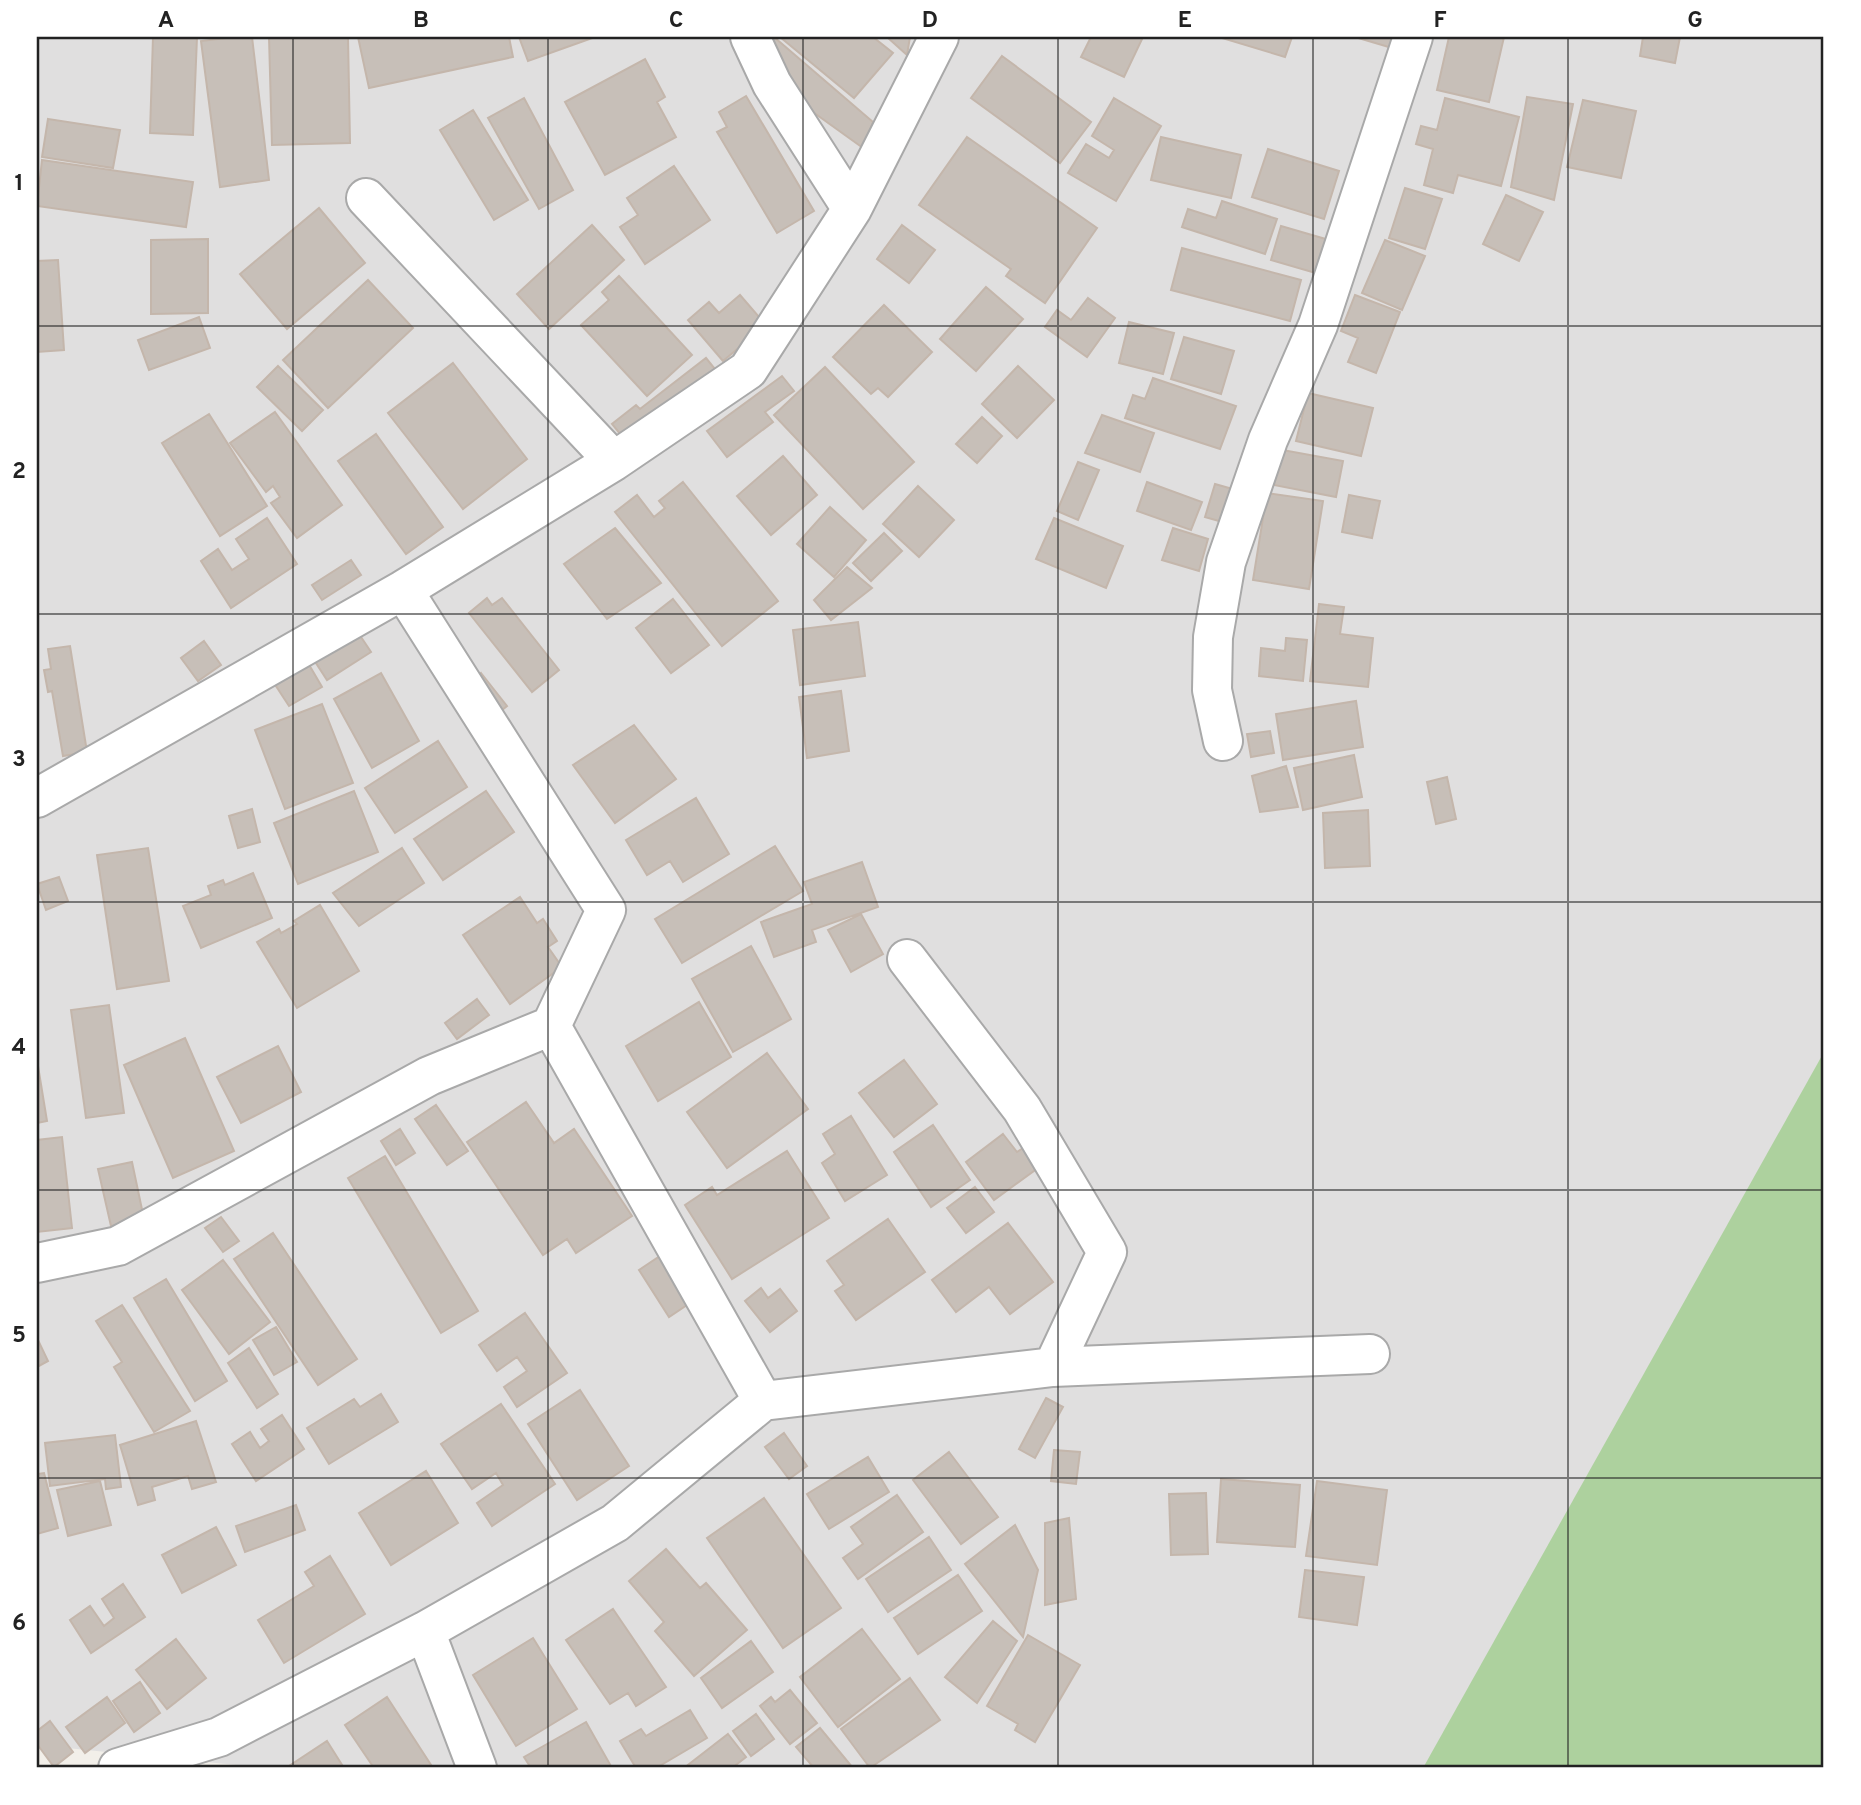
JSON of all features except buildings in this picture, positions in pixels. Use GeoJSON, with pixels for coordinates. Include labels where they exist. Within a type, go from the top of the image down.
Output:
{"type":"FeatureCollection","features":[{"type":"Feature","properties":{"kind":"street"},"geometry":{"type":"LineString","coordinates":[[750,37],[772,84],[852,209]]}},
{"type":"Feature","properties":{"kind":"street"},"geometry":{"type":"LineString","coordinates":[[37,792],[37,799],[403,590],[614,461],[748,370],[852,209],[939,37]]}},
{"type":"Feature","properties":{"kind":"street"},"geometry":{"type":"LineString","coordinates":[[1223,741],[1212,690],[1213,637],[1226,562],[1268,440],[1318,325],[1413,37]]}},
{"type":"Feature","properties":{"kind":"street"},"geometry":{"type":"LineString","coordinates":[[366,198],[614,461]]}},
{"type":"Feature","properties":{"kind":"street"},"geometry":{"type":"LineString","coordinates":[[37,1263],[118,1246],[429,1076],[551,1026],[607,909],[403,590]]}},
{"type":"Feature","properties":{"kind":"street"},"geometry":{"type":"LineString","coordinates":[[907,959],[1022,1110],[1107,1252],[1053,1367]]}},
{"type":"Feature","properties":{"kind":"street"},"geometry":{"type":"LineString","coordinates":[[551,1026],[763,1401]]}},
{"type":"Feature","properties":{"kind":"street"},"geometry":{"type":"LineString","coordinates":[[118,1768],[219,1737],[425,1631],[615,1523],[763,1401],[1053,1367],[1370,1354]]}},
{"type":"Feature","properties":{"kind":"street"},"geometry":{"type":"LineString","coordinates":[[425,1631],[477,1768]]}},
{"type":"Feature","properties":{"kind":"shaded area"},"geometry":{"type":"Polygon","coordinates":[[[37,37],[1824,37],[1824,1768],[265,1768],[37,1745],[37,37]]]}},
{"type":"Feature","properties":{"kind":"green space"},"geometry":{"type":"Polygon","coordinates":[[[1824,1052],[1824,1768],[1423,1768],[1824,1052]]]}}]}
